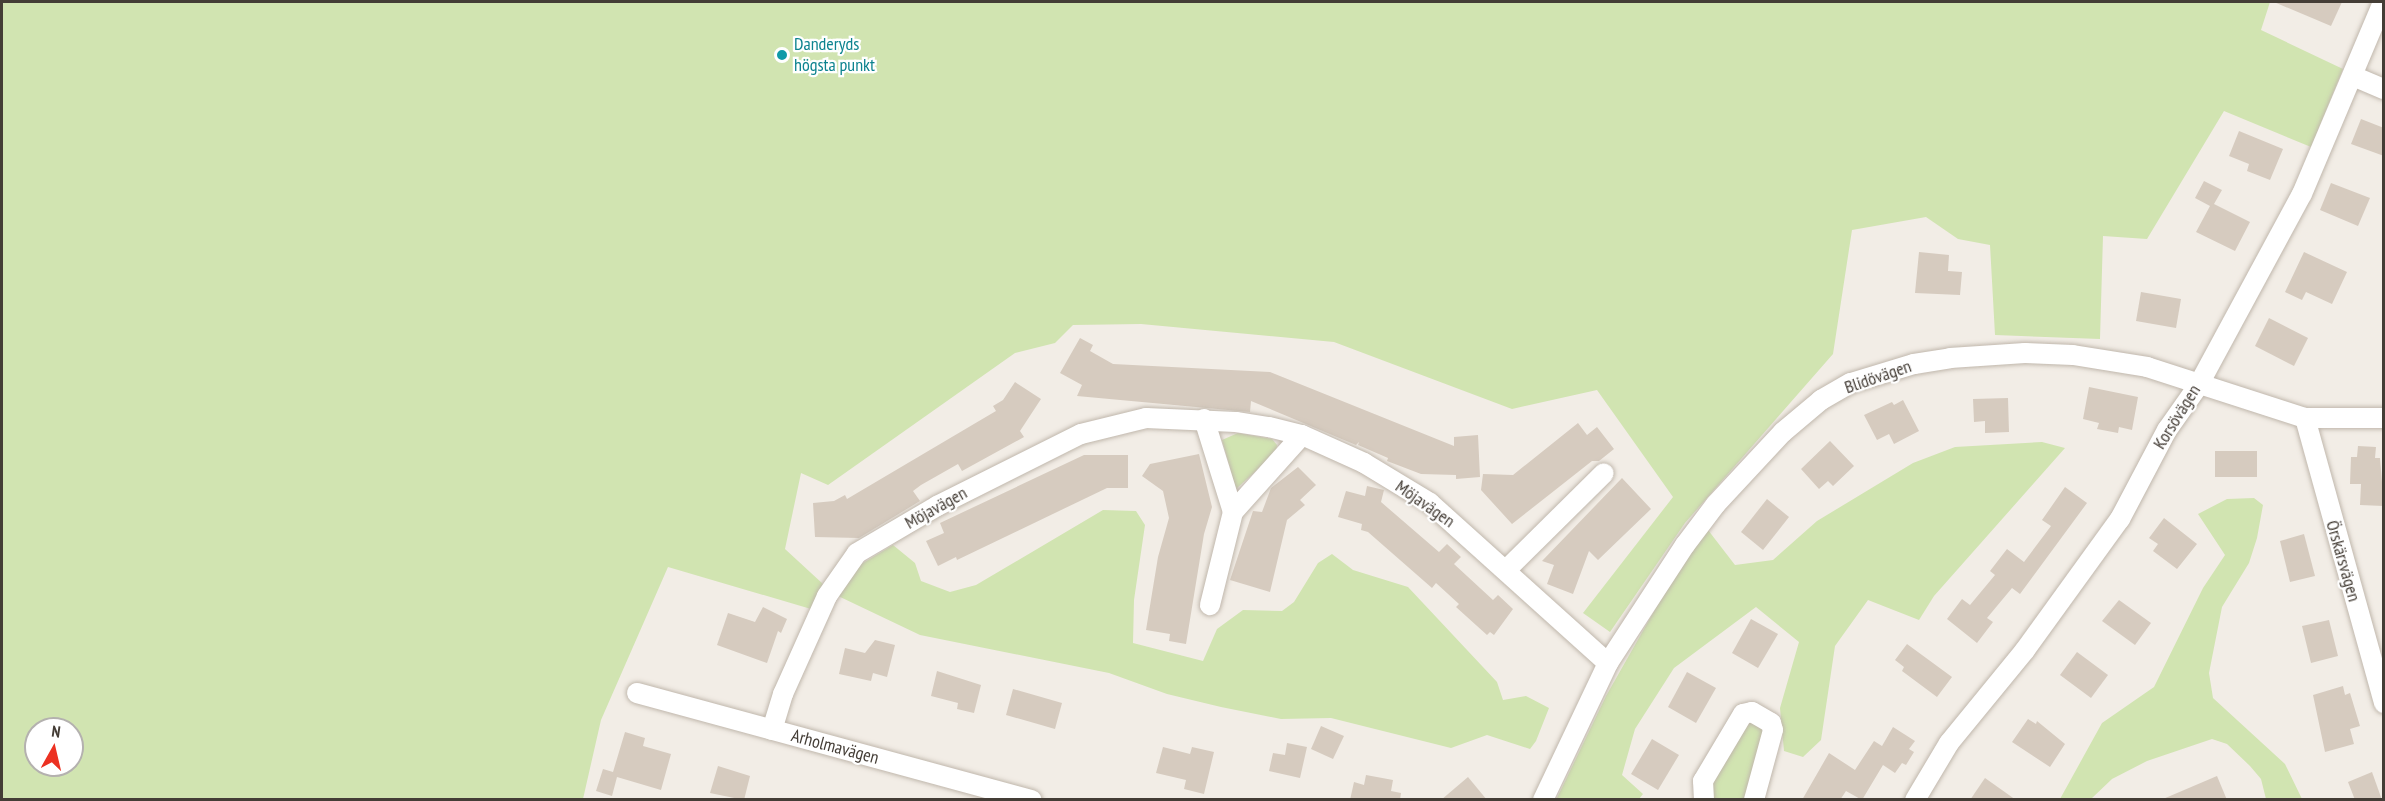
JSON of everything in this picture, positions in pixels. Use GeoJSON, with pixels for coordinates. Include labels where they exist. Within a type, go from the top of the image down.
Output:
{"type":"FeatureCollection","features":[{"type":"Feature","properties":{"kind":"street","name":"Korsövägen"},"geometry":{"type":"LineString","coordinates":[[1916,800],[1949,743],[2025,650],[2120,519],[2166,430],[2198,386],[2302,194],[2383,2]]}},
{"type":"Feature","properties":{"kind":"street"},"geometry":{"type":"LineString","coordinates":[[2353,76],[2384,89]]}},
{"type":"Feature","properties":{"kind":"street","name":"Blidövägen"},"geometry":{"type":"LineString","coordinates":[[1542,800],[1608,663],[1646,601],[1716,504],[1783,432],[1821,400],[1851,383],[1923,362],[2025,353],[2112,359],[2305,418],[2384,418]]}},
{"type":"Feature","properties":{"kind":"street","name":"Möjavägen"},"geometry":{"type":"LineString","coordinates":[[772,730],[783,694],[827,596],[857,553],[937,506],[1081,434],[1146,418],[1204,419],[1302,435],[1364,463],[1430,502],[1507,569],[1608,663]]}},
{"type":"Feature","properties":{"kind":"street","name":"Örskärsvägen"},"geometry":{"type":"LineString","coordinates":[[2305,418],[2384,703]]}},
{"type":"Feature","properties":{"kind":"street"},"geometry":{"type":"LineString","coordinates":[[1204,419],[1233,512]]}},
{"type":"Feature","properties":{"kind":"street"},"geometry":{"type":"LineString","coordinates":[[1210,605],[1233,512],[1302,435]]}},
{"type":"Feature","properties":{"kind":"street"},"geometry":{"type":"LineString","coordinates":[[1507,569],[1604,473]]}},
{"type":"Feature","properties":{"kind":"street","name":"Arholmavägen"},"geometry":{"type":"LineString","coordinates":[[638,693],[1032,800]]}},
{"type":"Feature","properties":{"kind":"street"},"geometry":{"type":"LineString","coordinates":[[1704,800],[1703,781],[1743,714],[1752,712],[1771,723],[1773,730],[1754,800]]}},
{"type":"Feature","properties":{"kind":"green space"},"geometry":{"type":"Polygon","coordinates":[[[2,2],[2270,2],[2261,30],[2343,69],[2311,147],[2224,111],[2147,239],[2103,236],[2100,339],[1995,335],[1990,245],[1958,239],[1926,217],[1852,230],[1833,354],[1685,523],[1610,632],[1583,613],[1673,497],[1597,390],[1512,409],[1334,342],[1141,324],[1073,325],[1055,343],[1015,353],[828,485],[801,473],[785,549],[823,584],[811,609],[668,567],[601,720],[583,799],[2,800],[2,2]]]}},
{"type":"Feature","properties":{"kind":"green space"},"geometry":{"type":"Polygon","coordinates":[[[1238,433],[1272,439],[1277,445],[1276,453],[1236,489],[1222,440],[1238,433]]]}},
{"type":"Feature","properties":{"kind":"green space"},"geometry":{"type":"Polygon","coordinates":[[[2042,442],[2065,448],[1934,596],[1919,620],[1868,600],[1835,646],[1821,740],[1803,757],[1784,751],[1780,708],[1799,642],[1756,607],[1674,668],[1635,729],[1622,775],[1643,794],[1639,799],[1556,800],[1606,696],[1678,569],[1708,530],[1735,565],[1773,560],[1817,521],[1913,463],[1955,447],[2042,442]]]}},
{"type":"Feature","properties":{"kind":"green space"},"geometry":{"type":"Polygon","coordinates":[[[2254,498],[2263,505],[2257,538],[2249,563],[2222,607],[2209,673],[2213,698],[2285,764],[2302,799],[2266,799],[2261,779],[2250,766],[2227,744],[2212,739],[2147,761],[2112,779],[2091,799],[2060,799],[2102,723],[2154,687],[2203,588],[2225,555],[2198,514],[2227,499],[2254,498]]]}},
{"type":"Feature","properties":{"kind":"green space"},"geometry":{"type":"Polygon","coordinates":[[[1103,510],[1136,511],[1145,525],[1134,600],[1133,643],[1203,661],[1217,629],[1243,610],[1282,611],[1294,602],[1318,563],[1332,554],[1353,570],[1408,587],[1497,682],[1503,700],[1526,696],[1549,708],[1536,741],[1530,749],[1487,735],[1451,748],[1331,718],[1281,719],[1221,707],[1167,694],[1109,673],[920,635],[836,595],[858,566],[893,545],[915,563],[921,581],[950,592],[976,585],[1103,510]]]}},
{"type":"Feature","properties":{"kind":"green space"},"geometry":{"type":"Polygon","coordinates":[[[1753,722],[1763,730],[1747,795],[1743,800],[1714,799],[1712,785],[1739,733],[1746,723],[1753,722]]]}},
{"type":"Feature","properties":{"kind":"building"},"geometry":{"type":"Polygon","coordinates":[[[2274,2],[2342,2],[2331,26],[2274,2]]]}},
{"type":"Feature","properties":{"kind":"building"},"geometry":{"type":"Polygon","coordinates":[[[2361,119],[2384,128],[2384,156],[2351,144],[2361,119]]]}},
{"type":"Feature","properties":{"kind":"building"},"geometry":{"type":"Polygon","coordinates":[[[2239,131],[2283,149],[2270,180],[2247,171],[2249,164],[2229,156],[2239,131]]]}},
{"type":"Feature","properties":{"kind":"building"},"geometry":{"type":"Polygon","coordinates":[[[2204,181],[2222,190],[2214,204],[2250,222],[2235,251],[2196,232],[2210,206],[2195,198],[2204,181]]]}},
{"type":"Feature","properties":{"kind":"building"},"geometry":{"type":"Polygon","coordinates":[[[2331,183],[2370,198],[2358,226],[2320,210],[2331,183]]]}},
{"type":"Feature","properties":{"kind":"building"},"geometry":{"type":"Polygon","coordinates":[[[1919,252],[1949,255],[1948,271],[1962,272],[1960,295],[1915,293],[1919,252]]]}},
{"type":"Feature","properties":{"kind":"building"},"geometry":{"type":"Polygon","coordinates":[[[2304,252],[2347,272],[2332,304],[2306,292],[2302,300],[2285,292],[2304,252]]]}},
{"type":"Feature","properties":{"kind":"building"},"geometry":{"type":"Polygon","coordinates":[[[2141,292],[2181,299],[2176,328],[2136,321],[2141,292]]]}},
{"type":"Feature","properties":{"kind":"building"},"geometry":{"type":"Polygon","coordinates":[[[2269,318],[2308,338],[2294,366],[2255,346],[2269,318]]]}},
{"type":"Feature","properties":{"kind":"building"},"geometry":{"type":"Polygon","coordinates":[[[1080,338],[1093,345],[1090,351],[1113,364],[1270,372],[1454,446],[1454,437],[1478,435],[1480,477],[1456,479],[1456,475],[1421,474],[1387,461],[1388,458],[1358,445],[1359,442],[1356,445],[1251,401],[1250,412],[1077,396],[1082,385],[1060,373],[1080,338]]]}},
{"type":"Feature","properties":{"kind":"building"},"geometry":{"type":"Polygon","coordinates":[[[1015,382],[1041,399],[1020,431],[1024,437],[962,471],[958,464],[921,485],[913,491],[920,501],[859,538],[815,537],[813,503],[834,501],[845,495],[847,499],[996,411],[993,406],[1003,400],[1015,382]]]}},
{"type":"Feature","properties":{"kind":"building"},"geometry":{"type":"Polygon","coordinates":[[[2089,387],[2138,397],[2132,430],[2119,427],[2118,433],[2097,429],[2099,423],[2083,419],[2089,387]]]}},
{"type":"Feature","properties":{"kind":"building"},"geometry":{"type":"Polygon","coordinates":[[[2008,398],[2009,432],[1985,433],[1985,421],[1974,422],[1973,399],[2008,398]]]}},
{"type":"Feature","properties":{"kind":"building"},"geometry":{"type":"Polygon","coordinates":[[[1903,400],[1919,431],[1894,444],[1889,434],[1877,440],[1864,415],[1892,402],[1894,405],[1903,400]]]}},
{"type":"Feature","properties":{"kind":"building"},"geometry":{"type":"Polygon","coordinates":[[[1578,423],[1587,435],[1597,427],[1614,449],[1599,461],[1592,461],[1512,524],[1481,490],[1483,474],[1513,475],[1578,423]]]}},
{"type":"Feature","properties":{"kind":"building"},"geometry":{"type":"Polygon","coordinates":[[[1830,441],[1854,466],[1833,486],[1828,481],[1819,489],[1801,469],[1830,441]]]}},
{"type":"Feature","properties":{"kind":"building"},"geometry":{"type":"Polygon","coordinates":[[[2358,446],[2376,447],[2375,458],[2380,458],[2384,506],[2360,505],[2361,484],[2350,484],[2351,457],[2357,457],[2358,446]]]}},
{"type":"Feature","properties":{"kind":"building"},"geometry":{"type":"Polygon","coordinates":[[[2215,451],[2257,451],[2257,477],[2215,477],[2215,451]]]}},
{"type":"Feature","properties":{"kind":"building"},"geometry":{"type":"Polygon","coordinates":[[[1199,454],[1212,507],[1204,534],[1186,644],[1169,641],[1170,634],[1146,630],[1158,557],[1169,518],[1163,491],[1142,476],[1150,464],[1199,454]]]}},
{"type":"Feature","properties":{"kind":"building"},"geometry":{"type":"Polygon","coordinates":[[[1084,455],[1128,455],[1128,488],[1107,488],[957,560],[956,557],[938,566],[926,541],[944,533],[940,523],[1084,455]]]}},
{"type":"Feature","properties":{"kind":"building"},"geometry":{"type":"Polygon","coordinates":[[[1298,467],[1316,485],[1300,500],[1305,505],[1287,520],[1270,592],[1230,580],[1253,511],[1262,512],[1271,488],[1298,467]]]}},
{"type":"Feature","properties":{"kind":"building"},"geometry":{"type":"Polygon","coordinates":[[[1622,478],[1651,509],[1598,560],[1589,551],[1573,594],[1547,584],[1554,565],[1542,561],[1622,478]]]}},
{"type":"Feature","properties":{"kind":"building"},"geometry":{"type":"Polygon","coordinates":[[[1367,486],[1384,490],[1381,502],[1439,552],[1447,544],[1461,557],[1454,564],[1493,600],[1498,595],[1513,609],[1494,635],[1490,632],[1487,635],[1456,607],[1459,604],[1436,583],[1432,588],[1368,532],[1361,530],[1362,524],[1338,517],[1346,491],[1365,496],[1367,486]]]}},
{"type":"Feature","properties":{"kind":"building"},"geometry":{"type":"Polygon","coordinates":[[[2065,487],[2087,503],[2020,594],[2012,588],[1987,618],[1993,622],[1977,643],[1947,619],[1962,599],[1970,605],[1995,575],[1990,571],[2007,549],[2024,562],[2051,526],[2042,520],[2065,487]]]}},
{"type":"Feature","properties":{"kind":"building"},"geometry":{"type":"Polygon","coordinates":[[[1767,499],[1789,517],[1763,550],[1741,532],[1767,499]]]}},
{"type":"Feature","properties":{"kind":"building"},"geometry":{"type":"Polygon","coordinates":[[[2164,518],[2197,544],[2177,569],[2153,551],[2158,544],[2149,538],[2164,518]]]}},
{"type":"Feature","properties":{"kind":"building"},"geometry":{"type":"Polygon","coordinates":[[[2304,534],[2315,576],[2290,582],[2280,541],[2304,534]]]}},
{"type":"Feature","properties":{"kind":"building"},"geometry":{"type":"Polygon","coordinates":[[[2119,600],[2151,623],[2135,645],[2102,621],[2119,600]]]}},
{"type":"Feature","properties":{"kind":"building"},"geometry":{"type":"Polygon","coordinates":[[[763,607],[787,619],[781,633],[778,631],[767,663],[717,645],[728,613],[755,622],[763,607]]]}},
{"type":"Feature","properties":{"kind":"building"},"geometry":{"type":"Polygon","coordinates":[[[1751,619],[1778,634],[1758,668],[1732,653],[1751,619]]]}},
{"type":"Feature","properties":{"kind":"building"},"geometry":{"type":"Polygon","coordinates":[[[2329,620],[2338,656],[2311,663],[2302,626],[2329,620]]]}},
{"type":"Feature","properties":{"kind":"building"},"geometry":{"type":"Polygon","coordinates":[[[875,640],[895,645],[887,677],[873,673],[871,681],[839,674],[845,648],[865,653],[875,640]]]}},
{"type":"Feature","properties":{"kind":"building"},"geometry":{"type":"Polygon","coordinates":[[[1907,644],[1952,677],[1937,697],[1902,671],[1904,667],[1895,660],[1907,644]]]}},
{"type":"Feature","properties":{"kind":"building"},"geometry":{"type":"Polygon","coordinates":[[[2077,652],[2108,675],[2091,698],[2060,675],[2077,652]]]}},
{"type":"Feature","properties":{"kind":"building"},"geometry":{"type":"Polygon","coordinates":[[[937,671],[981,685],[974,713],[957,709],[958,703],[931,696],[937,671]]]}},
{"type":"Feature","properties":{"kind":"building"},"geometry":{"type":"Polygon","coordinates":[[[1687,672],[1716,688],[1696,723],[1668,707],[1687,672]]]}},
{"type":"Feature","properties":{"kind":"building"},"geometry":{"type":"Polygon","coordinates":[[[2343,686],[2345,695],[2350,693],[2360,726],[2350,729],[2354,744],[2325,752],[2313,695],[2343,686]]]}},
{"type":"Feature","properties":{"kind":"building"},"geometry":{"type":"Polygon","coordinates":[[[1013,689],[1062,703],[1055,729],[1006,715],[1013,689]]]}},
{"type":"Feature","properties":{"kind":"building"},"geometry":{"type":"Polygon","coordinates":[[[2028,719],[2036,724],[2037,721],[2065,744],[2050,767],[2012,742],[2028,719]]]}},
{"type":"Feature","properties":{"kind":"building"},"geometry":{"type":"Polygon","coordinates":[[[1321,726],[1344,736],[1333,759],[1311,749],[1321,726]]]}},
{"type":"Feature","properties":{"kind":"building"},"geometry":{"type":"Polygon","coordinates":[[[1893,727],[1915,741],[1909,749],[1914,752],[1906,765],[1902,763],[1895,773],[1883,765],[1862,800],[1846,791],[1840,800],[1802,800],[1829,753],[1855,770],[1874,741],[1882,746],[1893,727]]]}},
{"type":"Feature","properties":{"kind":"building"},"geometry":{"type":"Polygon","coordinates":[[[625,732],[645,738],[643,746],[671,754],[661,790],[617,777],[612,796],[596,791],[603,769],[613,772],[625,732]]]}},
{"type":"Feature","properties":{"kind":"building"},"geometry":{"type":"Polygon","coordinates":[[[1652,739],[1679,755],[1658,790],[1631,774],[1652,739]]]}},
{"type":"Feature","properties":{"kind":"building"},"geometry":{"type":"Polygon","coordinates":[[[1287,743],[1307,747],[1300,778],[1269,771],[1273,753],[1285,755],[1287,743]]]}},
{"type":"Feature","properties":{"kind":"building"},"geometry":{"type":"Polygon","coordinates":[[[1163,747],[1190,754],[1192,747],[1214,752],[1204,794],[1184,789],[1186,780],[1156,773],[1163,747]]]}},
{"type":"Feature","properties":{"kind":"building"},"geometry":{"type":"Polygon","coordinates":[[[718,766],[750,776],[744,800],[710,793],[718,766]]]}},
{"type":"Feature","properties":{"kind":"building"},"geometry":{"type":"Polygon","coordinates":[[[2372,772],[2382,800],[2355,800],[2348,782],[2372,772]]]}},
{"type":"Feature","properties":{"kind":"building"},"geometry":{"type":"Polygon","coordinates":[[[1366,775],[1393,780],[1391,791],[1401,793],[1400,800],[1350,800],[1354,782],[1364,785],[1366,775]]]}},
{"type":"Feature","properties":{"kind":"building"},"geometry":{"type":"Polygon","coordinates":[[[2217,776],[2227,800],[2163,800],[2163,799],[2217,776]]]}},
{"type":"Feature","properties":{"kind":"building"},"geometry":{"type":"Polygon","coordinates":[[[1468,777],[1487,800],[1441,800],[1468,777]]]}},
{"type":"Feature","properties":{"kind":"building"},"geometry":{"type":"Polygon","coordinates":[[[1985,778],[2016,800],[1970,800],[1985,778]]]}},
{"type":"Feature","properties":{"kind":"place","name":"Danderyds högsta punkt"},"geometry":{"type":"Point","coordinates":[782,55]}}]}
